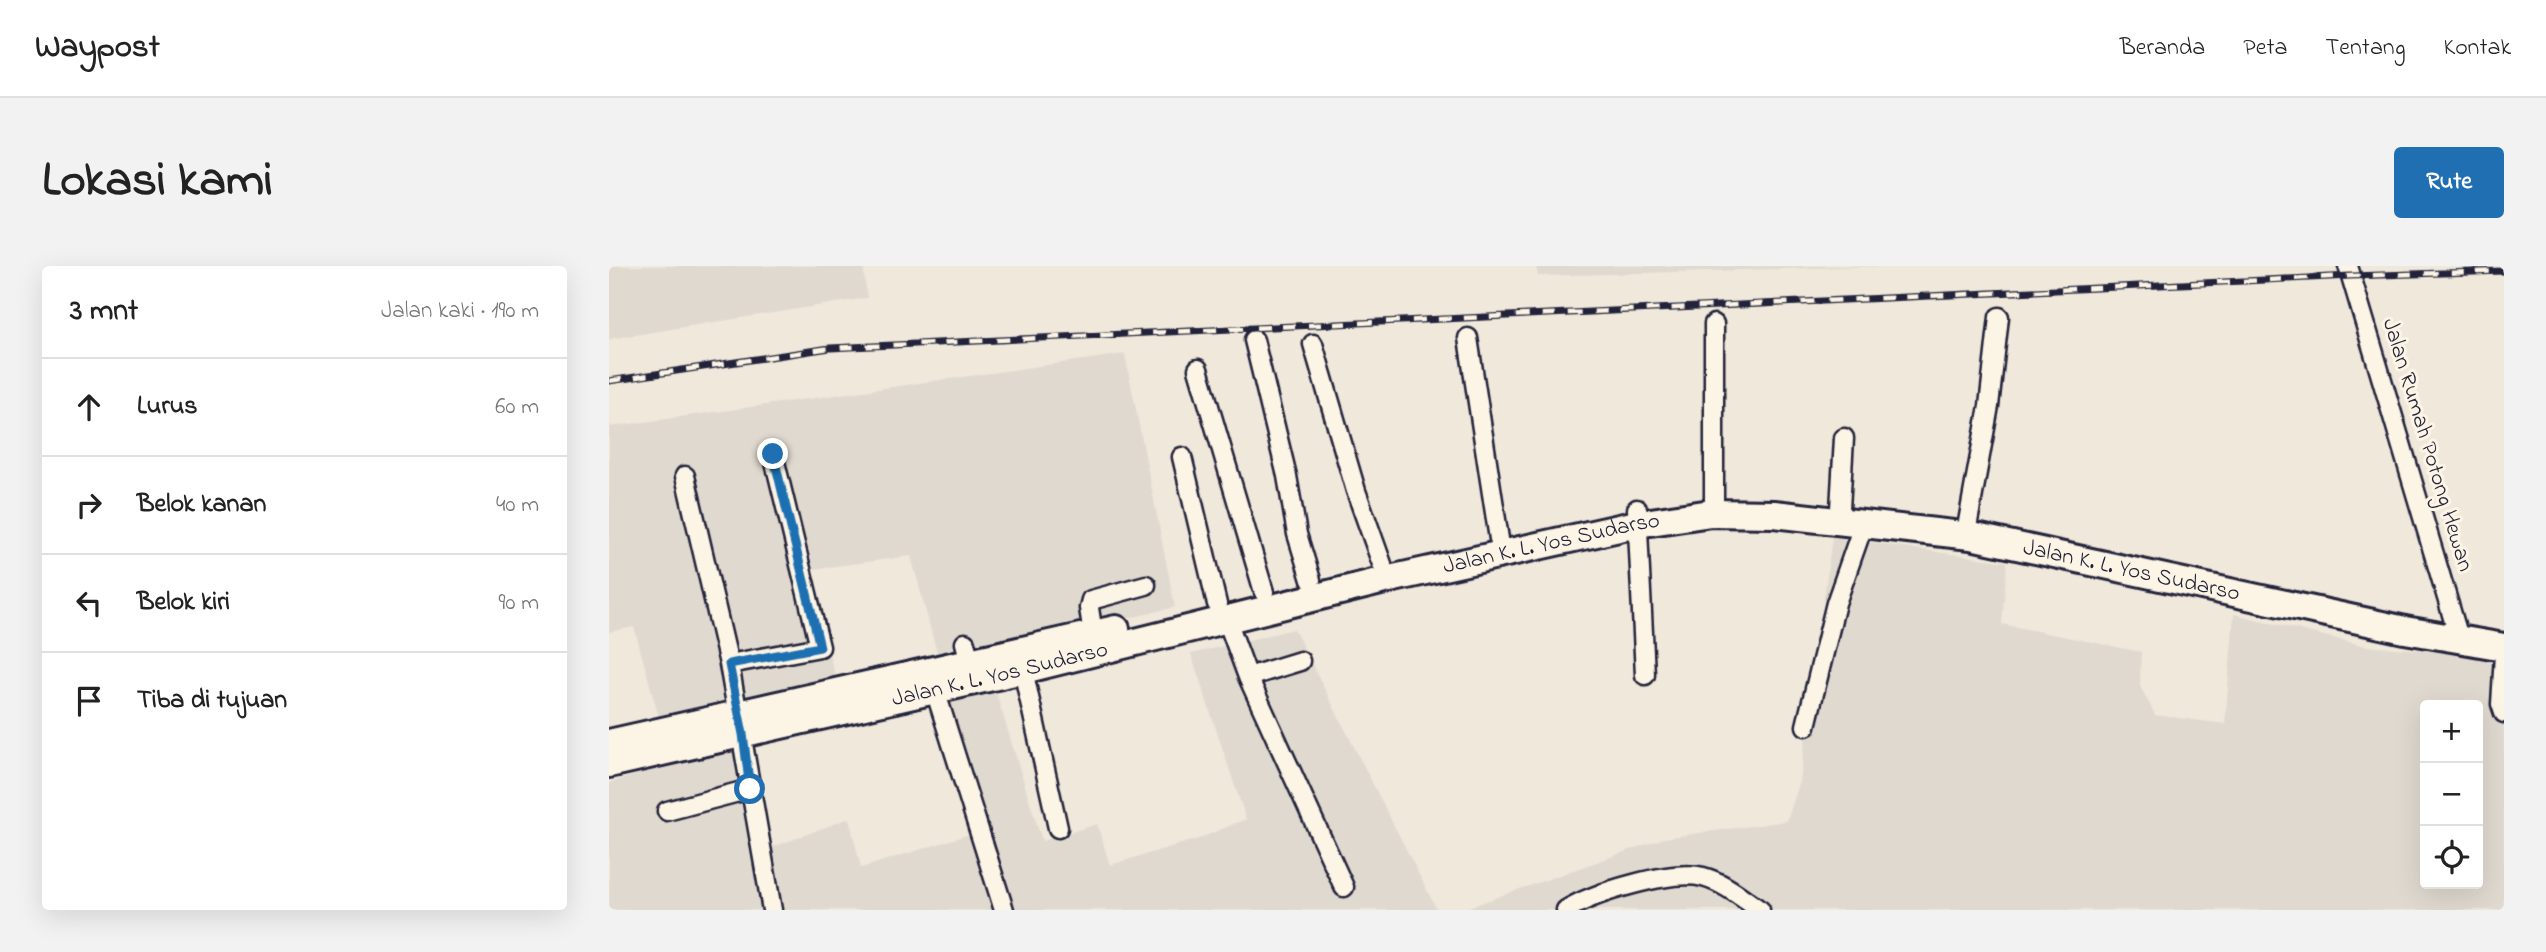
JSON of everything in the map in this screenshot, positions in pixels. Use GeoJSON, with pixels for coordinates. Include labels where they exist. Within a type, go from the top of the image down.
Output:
{"type":"FeatureCollection","features":[{"type":"Feature","properties":{"kind":"highway","name":"Jalan K. L. Yos Sudarso"},"geometry":{"type":"LineString","coordinates":[[609,743],[741,724],[935,690],[1023,670],[1222,612],[1264,592],[1311,580],[1499,539],[1714,500],[1968,522],[2456,633],[2504,648]]}},
{"type":"Feature","properties":{"kind":"highway","name":"Jalan K. L. Yos Sudarso"},"geometry":{"type":"LineString","coordinates":[[609,764],[967,652],[1093,634],[1326,594],[1637,516],[1774,514],[1971,536],[2456,633],[2504,635]]}},
{"type":"Feature","properties":{"kind":"street","name":"Jalan Rumah Potong Hewan"},"geometry":{"type":"LineString","coordinates":[[2348,266],[2456,633]]}},
{"type":"Feature","properties":{"kind":"street"},"geometry":{"type":"LineString","coordinates":[[1968,522],[1989,406],[1999,317]]}},
{"type":"Feature","properties":{"kind":"street"},"geometry":{"type":"LineString","coordinates":[[1714,324],[1714,500]]}},
{"type":"Feature","properties":{"kind":"street"},"geometry":{"type":"LineString","coordinates":[[1468,338],[1499,539]]}},
{"type":"Feature","properties":{"kind":"street"},"geometry":{"type":"LineString","coordinates":[[1254,340],[1287,476],[1297,534],[1311,580]]}},
{"type":"Feature","properties":{"kind":"street"},"geometry":{"type":"LineString","coordinates":[[1313,344],[1356,491],[1382,564]]}},
{"type":"Feature","properties":{"kind":"street"},"geometry":{"type":"LineString","coordinates":[[1198,369],[1264,592]]}},
{"type":"Feature","properties":{"kind":"street"},"geometry":{"type":"LineString","coordinates":[[1840,509],[1844,438]]}},
{"type":"Feature","properties":{"kind":"street"},"geometry":{"type":"LineString","coordinates":[[729,664],[820,647],[773,454]]}},
{"type":"Feature","properties":{"kind":"street"},"geometry":{"type":"LineString","coordinates":[[1182,457],[1222,612],[1248,677],[1344,887]]}},
{"type":"Feature","properties":{"kind":"street"},"geometry":{"type":"LineString","coordinates":[[685,477],[729,664],[772,910]]}},
{"type":"Feature","properties":{"kind":"street"},"geometry":{"type":"LineString","coordinates":[[1637,516],[1645,675]]}},
{"type":"Feature","properties":{"kind":"street"},"geometry":{"type":"LineString","coordinates":[[1806,726],[1836,603],[1864,523]]}},
{"type":"Feature","properties":{"kind":"street"},"geometry":{"type":"LineString","coordinates":[[1093,634],[1089,608],[1091,600],[1146,585]]}},
{"type":"Feature","properties":{"kind":"street"},"geometry":{"type":"LineString","coordinates":[[2504,654],[2501,704],[2504,713]]}},
{"type":"Feature","properties":{"kind":"street"},"geometry":{"type":"LineString","coordinates":[[1248,677],[1300,661]]}},
{"type":"Feature","properties":{"kind":"street"},"geometry":{"type":"LineString","coordinates":[[1023,670],[1058,828]]}},
{"type":"Feature","properties":{"kind":"street"},"geometry":{"type":"LineString","coordinates":[[935,690],[1004,910]]}},
{"type":"Feature","properties":{"kind":"street"},"geometry":{"type":"LineString","coordinates":[[667,811],[750,789]]}},
{"type":"Feature","properties":{"kind":"street"},"geometry":{"type":"LineString","coordinates":[[1566,910],[1577,903],[1621,889],[1670,878],[1700,876],[1723,883],[1760,910]]}},
{"type":"Feature","properties":{"kind":"shaded area"},"geometry":{"type":"Polygon","coordinates":[[[609,266],[863,266],[867,298],[609,339],[609,266]]]}},
{"type":"Feature","properties":{"kind":"shaded area"},"geometry":{"type":"Polygon","coordinates":[[[1536,266],[1885,266],[1538,276],[1536,266]]]}},
{"type":"Feature","properties":{"kind":"shaded area"},"geometry":{"type":"Polygon","coordinates":[[[1125,354],[1175,607],[940,664],[911,556],[806,570],[836,679],[660,721],[634,627],[609,632],[609,427],[1125,354]]]}},
{"type":"Feature","properties":{"kind":"shaded area"},"geometry":{"type":"Polygon","coordinates":[[[1832,537],[2007,562],[2002,624],[2141,652],[2140,686],[2155,715],[2225,724],[2234,614],[2366,646],[2504,656],[2504,910],[1461,910],[1664,838],[1787,821],[1800,781],[1832,537]]]}},
{"type":"Feature","properties":{"kind":"shaded area"},"geometry":{"type":"Polygon","coordinates":[[[1294,629],[1437,910],[609,910],[609,783],[749,741],[771,848],[849,818],[861,868],[970,834],[926,701],[994,686],[1042,841],[1097,824],[1110,865],[1198,839],[1246,819],[1191,654],[1294,629]]]}},
{"type":"Feature","properties":{"kind":"railway"},"geometry":{"type":"LineString","coordinates":[[609,381],[830,348],[2504,271]]}},
{"type":"Feature","properties":{"kind":"route"},"geometry":{"type":"LineString","coordinates":[[750,789],[743,734],[729,664],[820,647],[773,454]]}}]}
